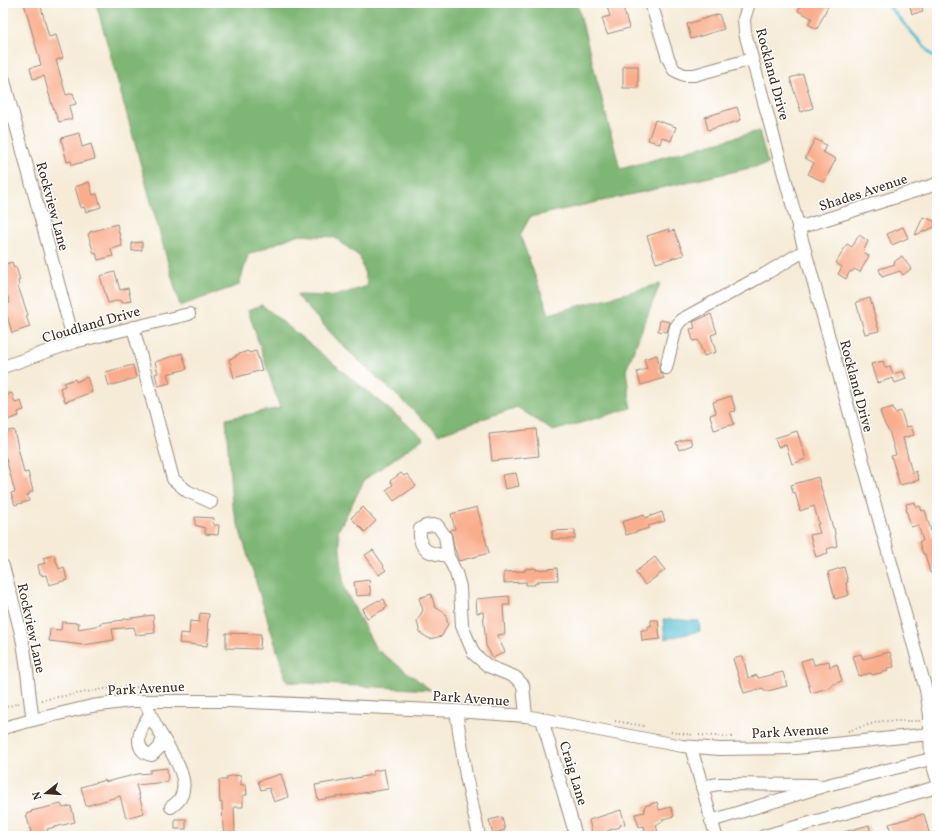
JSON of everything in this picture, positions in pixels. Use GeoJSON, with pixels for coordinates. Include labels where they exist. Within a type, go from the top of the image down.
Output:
{"type":"FeatureCollection","features":[{"type":"Feature","properties":{"kind":"street"},"geometry":{"type":"LineString","coordinates":[[651,3],[668,58],[674,70],[684,75],[694,75],[752,59]]}},
{"type":"Feature","properties":{"kind":"street","name":"Rockland Drive"},"geometry":{"type":"LineString","coordinates":[[749,3],[744,20],[745,33],[926,690],[933,734],[931,759],[937,779]]}},
{"type":"Feature","properties":{"kind":"street","name":"Rockview Lane"},"geometry":{"type":"LineString","coordinates":[[3,77],[74,342]]}},
{"type":"Feature","properties":{"kind":"street","name":"Shades Avenue"},"geometry":{"type":"LineString","coordinates":[[798,228],[937,184]]}},
{"type":"Feature","properties":{"kind":"street"},"geometry":{"type":"LineString","coordinates":[[666,368],[676,327],[681,320],[804,251]]}},
{"type":"Feature","properties":{"kind":"street","name":"Cloudland Drive"},"geometry":{"type":"LineString","coordinates":[[3,367],[74,342],[189,314]]}},
{"type":"Feature","properties":{"kind":"street"},"geometry":{"type":"LineString","coordinates":[[133,327],[173,479],[187,491],[212,502]]}},
{"type":"Feature","properties":{"kind":"street"},"geometry":{"type":"LineString","coordinates":[[448,556],[456,573],[460,587],[462,626],[474,654],[488,666],[515,677],[523,685],[526,716]]}},
{"type":"Feature","properties":{"kind":"street","name":"Rockview Lane"},"geometry":{"type":"LineString","coordinates":[[3,566],[22,637],[33,720]]}},
{"type":"Feature","properties":{"kind":"street","name":"Park Avenue"},"geometry":{"type":"LineString","coordinates":[[3,728],[92,706],[130,701],[229,701],[456,711],[526,716],[682,746],[720,749],[796,748],[933,734]]}},
{"type":"Feature","properties":{"kind":"street"},"geometry":{"type":"LineString","coordinates":[[145,701],[151,716],[173,755],[182,775],[184,789],[180,800],[171,807]]}},
{"type":"Feature","properties":{"kind":"street"},"geometry":{"type":"LineString","coordinates":[[456,711],[466,776],[480,836]]}},
{"type":"Feature","properties":{"kind":"street"},"geometry":{"type":"LineString","coordinates":[[151,716],[146,720],[142,727],[139,743],[142,750],[145,754],[152,754],[160,747],[163,738]]}},
{"type":"Feature","properties":{"kind":"street","name":"Craig Lane"},"geometry":{"type":"LineString","coordinates":[[542,719],[576,836]]}},
{"type":"Feature","properties":{"kind":"street"},"geometry":{"type":"LineString","coordinates":[[691,747],[716,836]]}},
{"type":"Feature","properties":{"kind":"street"},"geometry":{"type":"LineString","coordinates":[[712,821],[827,785],[931,759]]}},
{"type":"Feature","properties":{"kind":"street"},"geometry":{"type":"LineString","coordinates":[[702,787],[718,784],[827,785]]}},
{"type":"Feature","properties":{"kind":"street"},"geometry":{"type":"LineString","coordinates":[[764,836],[937,787]]}},
{"type":"Feature","properties":{"kind":"green space"},"geometry":{"type":"Polygon","coordinates":[[[96,3],[577,3],[620,169],[759,131],[768,164],[530,217],[520,235],[549,314],[660,284],[626,370],[631,408],[553,431],[517,407],[439,434],[343,346],[296,295],[335,296],[368,286],[360,257],[334,237],[296,235],[248,255],[239,285],[180,306],[96,3]]]}},
{"type":"Feature","properties":{"kind":"green space"},"geometry":{"type":"Polygon","coordinates":[[[262,305],[424,438],[365,479],[338,531],[344,588],[376,649],[431,690],[287,682],[232,505],[226,419],[280,408],[248,310],[262,305]]]}},
{"type":"Feature","properties":{"kind":"water"},"geometry":{"type":"Polygon","coordinates":[[[663,619],[699,621],[700,631],[665,639],[663,619]]]}},
{"type":"Feature","properties":{"kind":"building"},"geometry":{"type":"Polygon","coordinates":[[[24,3],[40,3],[49,37],[56,35],[63,58],[56,60],[66,95],[73,93],[76,104],[69,106],[72,119],[59,122],[52,105],[44,76],[33,79],[30,68],[41,65],[24,3]]]}},
{"type":"Feature","properties":{"kind":"building"},"geometry":{"type":"Polygon","coordinates":[[[606,3],[622,3],[629,28],[607,34],[602,18],[610,16],[606,3]]]}},
{"type":"Feature","properties":{"kind":"building"},"geometry":{"type":"Polygon","coordinates":[[[802,3],[822,3],[828,6],[817,29],[808,24],[812,18],[798,11],[802,3]]]}},
{"type":"Feature","properties":{"kind":"building"},"geometry":{"type":"Polygon","coordinates":[[[909,3],[921,3],[923,12],[912,14],[909,3]]]}},
{"type":"Feature","properties":{"kind":"building"},"geometry":{"type":"Polygon","coordinates":[[[719,14],[724,29],[691,39],[687,24],[719,14]]]}},
{"type":"Feature","properties":{"kind":"building"},"geometry":{"type":"Polygon","coordinates":[[[623,66],[638,66],[638,88],[623,88],[623,66]]]}},
{"type":"Feature","properties":{"kind":"building"},"geometry":{"type":"Polygon","coordinates":[[[803,74],[813,108],[801,112],[790,78],[803,74]]]}},
{"type":"Feature","properties":{"kind":"building"},"geometry":{"type":"Polygon","coordinates":[[[737,107],[741,120],[708,130],[705,117],[737,107]]]}},
{"type":"Feature","properties":{"kind":"building"},"geometry":{"type":"Polygon","coordinates":[[[655,120],[676,127],[671,141],[662,137],[660,144],[648,140],[655,120]]]}},
{"type":"Feature","properties":{"kind":"building"},"geometry":{"type":"Polygon","coordinates":[[[79,133],[82,147],[91,144],[95,159],[72,165],[71,161],[67,162],[61,138],[79,133]]]}},
{"type":"Feature","properties":{"kind":"building"},"geometry":{"type":"Polygon","coordinates":[[[815,139],[826,145],[823,152],[836,159],[824,182],[808,174],[814,163],[805,158],[815,139]]]}},
{"type":"Feature","properties":{"kind":"building"},"geometry":{"type":"Polygon","coordinates":[[[89,182],[93,195],[97,194],[101,207],[86,212],[84,207],[81,208],[75,187],[89,182]]]}},
{"type":"Feature","properties":{"kind":"building"},"geometry":{"type":"Polygon","coordinates":[[[923,217],[937,222],[937,226],[915,235],[923,217]]]}},
{"type":"Feature","properties":{"kind":"building"},"geometry":{"type":"Polygon","coordinates":[[[117,224],[122,246],[111,249],[113,256],[98,260],[96,253],[94,254],[88,234],[90,232],[117,224]]]}},
{"type":"Feature","properties":{"kind":"building"},"geometry":{"type":"Polygon","coordinates":[[[903,227],[908,238],[892,245],[887,234],[903,227]]]}},
{"type":"Feature","properties":{"kind":"building"},"geometry":{"type":"Polygon","coordinates":[[[669,229],[669,232],[674,230],[684,255],[656,263],[647,236],[669,229]]]}},
{"type":"Feature","properties":{"kind":"building"},"geometry":{"type":"Polygon","coordinates":[[[859,235],[868,241],[863,252],[869,256],[860,272],[854,269],[852,272],[850,271],[846,279],[838,274],[842,267],[836,263],[847,244],[852,247],[859,235]]]}},
{"type":"Feature","properties":{"kind":"building"},"geometry":{"type":"Polygon","coordinates":[[[142,242],[142,250],[132,251],[132,243],[142,242]]]}},
{"type":"Feature","properties":{"kind":"building"},"geometry":{"type":"Polygon","coordinates":[[[902,256],[911,269],[903,275],[900,271],[882,277],[879,269],[895,264],[894,262],[902,256]]]}},
{"type":"Feature","properties":{"kind":"building"},"geometry":{"type":"Polygon","coordinates":[[[12,262],[14,268],[16,267],[20,280],[18,281],[18,286],[28,315],[26,316],[30,327],[12,333],[7,316],[3,317],[3,305],[10,303],[3,283],[3,265],[12,262]]]}},
{"type":"Feature","properties":{"kind":"building"},"geometry":{"type":"Polygon","coordinates":[[[115,272],[120,290],[128,288],[131,301],[121,303],[120,300],[108,303],[100,276],[115,272]]]}},
{"type":"Feature","properties":{"kind":"building"},"geometry":{"type":"Polygon","coordinates":[[[870,298],[879,331],[865,334],[856,302],[870,298]]]}},
{"type":"Feature","properties":{"kind":"building"},"geometry":{"type":"Polygon","coordinates":[[[711,314],[717,333],[711,335],[716,352],[704,356],[698,340],[693,341],[690,329],[695,328],[693,322],[711,314]]]}},
{"type":"Feature","properties":{"kind":"building"},"geometry":{"type":"Polygon","coordinates":[[[660,320],[670,322],[667,332],[658,331],[660,320]]]}},
{"type":"Feature","properties":{"kind":"building"},"geometry":{"type":"Polygon","coordinates":[[[248,351],[249,353],[256,351],[262,370],[234,378],[229,359],[248,351]]]}},
{"type":"Feature","properties":{"kind":"building"},"geometry":{"type":"Polygon","coordinates":[[[182,353],[187,369],[167,374],[170,383],[158,386],[155,374],[158,373],[155,362],[182,353]]]}},
{"type":"Feature","properties":{"kind":"building"},"geometry":{"type":"Polygon","coordinates":[[[657,355],[659,370],[664,378],[641,385],[637,372],[647,369],[644,359],[657,355]]]}},
{"type":"Feature","properties":{"kind":"building"},"geometry":{"type":"Polygon","coordinates":[[[883,361],[885,368],[890,366],[893,374],[903,371],[906,379],[895,383],[893,378],[877,383],[871,364],[883,361]]]}},
{"type":"Feature","properties":{"kind":"building"},"geometry":{"type":"Polygon","coordinates":[[[133,365],[136,378],[109,386],[105,372],[133,365]]]}},
{"type":"Feature","properties":{"kind":"building"},"geometry":{"type":"Polygon","coordinates":[[[87,377],[92,392],[65,402],[60,388],[65,386],[64,383],[75,379],[76,382],[87,377]]]}},
{"type":"Feature","properties":{"kind":"building"},"geometry":{"type":"Polygon","coordinates":[[[12,393],[15,403],[21,401],[24,410],[18,412],[19,416],[7,420],[3,407],[3,396],[12,393]]]}},
{"type":"Feature","properties":{"kind":"building"},"geometry":{"type":"Polygon","coordinates":[[[731,396],[736,411],[730,412],[734,424],[714,430],[710,415],[716,413],[713,402],[731,396]]]}},
{"type":"Feature","properties":{"kind":"building"},"geometry":{"type":"Polygon","coordinates":[[[893,407],[895,413],[901,411],[906,427],[911,426],[914,435],[903,438],[912,473],[916,471],[919,480],[900,485],[891,456],[896,455],[889,431],[880,411],[893,407]]]}},
{"type":"Feature","properties":{"kind":"building"},"geometry":{"type":"Polygon","coordinates":[[[536,429],[539,456],[492,461],[489,434],[536,429]]]}},
{"type":"Feature","properties":{"kind":"building"},"geometry":{"type":"Polygon","coordinates":[[[14,430],[24,473],[28,472],[33,491],[27,495],[29,501],[15,505],[11,493],[15,492],[3,448],[3,432],[14,430]]]}},
{"type":"Feature","properties":{"kind":"building"},"geometry":{"type":"Polygon","coordinates":[[[797,431],[806,459],[792,464],[786,445],[778,447],[775,438],[797,431]]]}},
{"type":"Feature","properties":{"kind":"building"},"geometry":{"type":"Polygon","coordinates":[[[690,438],[692,445],[679,450],[676,442],[690,438]]]}},
{"type":"Feature","properties":{"kind":"building"},"geometry":{"type":"Polygon","coordinates":[[[401,473],[404,476],[407,474],[416,486],[394,501],[386,490],[393,485],[390,481],[401,473]]]}},
{"type":"Feature","properties":{"kind":"building"},"geometry":{"type":"Polygon","coordinates":[[[516,473],[519,486],[505,489],[502,475],[516,473]]]}},
{"type":"Feature","properties":{"kind":"building"},"geometry":{"type":"Polygon","coordinates":[[[818,477],[834,528],[837,546],[827,549],[828,553],[816,557],[810,535],[820,533],[814,506],[800,511],[795,492],[793,493],[791,485],[818,477]]]}},
{"type":"Feature","properties":{"kind":"building"},"geometry":{"type":"Polygon","coordinates":[[[915,502],[916,507],[920,506],[922,511],[925,510],[933,538],[935,537],[937,543],[937,571],[930,573],[925,554],[923,554],[919,542],[923,541],[918,525],[911,527],[906,509],[906,504],[915,502]]]}},
{"type":"Feature","properties":{"kind":"building"},"geometry":{"type":"Polygon","coordinates":[[[363,507],[376,521],[365,532],[351,518],[363,507]]]}},
{"type":"Feature","properties":{"kind":"building"},"geometry":{"type":"Polygon","coordinates":[[[477,507],[489,553],[459,561],[450,530],[455,529],[451,514],[477,507]]]}},
{"type":"Feature","properties":{"kind":"building"},"geometry":{"type":"Polygon","coordinates":[[[662,512],[665,521],[626,535],[622,522],[644,515],[645,518],[662,512]]]}},
{"type":"Feature","properties":{"kind":"building"},"geometry":{"type":"Polygon","coordinates":[[[195,517],[214,518],[213,525],[219,525],[218,535],[205,534],[205,528],[195,525],[195,517]]]}},
{"type":"Feature","properties":{"kind":"building"},"geometry":{"type":"Polygon","coordinates":[[[575,530],[575,539],[552,539],[552,531],[575,530]]]}},
{"type":"Feature","properties":{"kind":"building"},"geometry":{"type":"Polygon","coordinates":[[[373,550],[386,570],[379,575],[365,555],[373,550]]]}},
{"type":"Feature","properties":{"kind":"building"},"geometry":{"type":"Polygon","coordinates":[[[54,555],[59,569],[64,567],[67,580],[49,585],[46,575],[42,576],[42,574],[40,574],[38,565],[45,563],[43,558],[54,555]]]}},
{"type":"Feature","properties":{"kind":"building"},"geometry":{"type":"Polygon","coordinates":[[[655,557],[665,570],[645,585],[635,572],[655,557]]]}},
{"type":"Feature","properties":{"kind":"building"},"geometry":{"type":"Polygon","coordinates":[[[844,567],[848,582],[846,583],[849,595],[835,599],[828,572],[844,567]]]}},
{"type":"Feature","properties":{"kind":"building"},"geometry":{"type":"Polygon","coordinates":[[[536,568],[536,570],[557,568],[558,580],[537,581],[538,583],[535,583],[535,585],[526,585],[526,582],[504,583],[504,572],[525,571],[525,569],[536,568]]]}},
{"type":"Feature","properties":{"kind":"building"},"geometry":{"type":"Polygon","coordinates":[[[369,580],[371,595],[356,596],[354,582],[369,580]]]}},
{"type":"Feature","properties":{"kind":"building"},"geometry":{"type":"Polygon","coordinates":[[[431,594],[435,607],[445,613],[448,624],[442,636],[430,639],[420,633],[417,621],[423,610],[419,598],[431,594]]]}},
{"type":"Feature","properties":{"kind":"building"},"geometry":{"type":"Polygon","coordinates":[[[509,596],[510,605],[503,605],[505,634],[497,635],[505,652],[493,658],[486,646],[483,612],[477,613],[476,599],[509,596]]]}},
{"type":"Feature","properties":{"kind":"building"},"geometry":{"type":"Polygon","coordinates":[[[384,599],[387,607],[367,618],[362,609],[384,599]]]}},
{"type":"Feature","properties":{"kind":"building"},"geometry":{"type":"Polygon","coordinates":[[[200,613],[209,614],[207,646],[179,643],[180,633],[189,634],[190,621],[199,622],[200,613]]]}},
{"type":"Feature","properties":{"kind":"building"},"geometry":{"type":"Polygon","coordinates":[[[153,615],[155,633],[136,635],[134,627],[112,629],[114,640],[84,645],[49,641],[50,629],[61,630],[62,622],[79,623],[78,629],[101,625],[100,623],[153,615]]]}},
{"type":"Feature","properties":{"kind":"building"},"geometry":{"type":"Polygon","coordinates":[[[651,620],[658,620],[660,639],[642,641],[641,630],[648,630],[648,626],[651,626],[651,620]]]}},
{"type":"Feature","properties":{"kind":"building"},"geometry":{"type":"Polygon","coordinates":[[[226,633],[261,634],[260,649],[226,648],[226,633]]]}},
{"type":"Feature","properties":{"kind":"building"},"geometry":{"type":"Polygon","coordinates":[[[890,652],[894,667],[887,668],[888,671],[872,675],[871,673],[859,676],[853,656],[861,654],[863,659],[890,652]]]}},
{"type":"Feature","properties":{"kind":"building"},"geometry":{"type":"Polygon","coordinates":[[[743,656],[748,678],[757,675],[758,678],[783,672],[787,686],[768,691],[764,691],[763,688],[744,693],[733,659],[743,656]]]}},
{"type":"Feature","properties":{"kind":"building"},"geometry":{"type":"Polygon","coordinates":[[[812,658],[814,665],[829,661],[830,667],[837,664],[842,681],[831,685],[831,687],[811,693],[801,661],[812,658]]]}},
{"type":"Feature","properties":{"kind":"building"},"geometry":{"type":"Polygon","coordinates":[[[167,768],[168,782],[136,785],[144,813],[126,818],[120,796],[86,806],[81,787],[105,780],[106,782],[138,774],[150,773],[150,770],[167,768]]]}},
{"type":"Feature","properties":{"kind":"building"},"geometry":{"type":"Polygon","coordinates":[[[384,769],[388,789],[318,800],[315,785],[373,775],[373,771],[384,769]]]}},
{"type":"Feature","properties":{"kind":"building"},"geometry":{"type":"Polygon","coordinates":[[[281,774],[288,797],[274,802],[269,788],[261,790],[258,781],[281,774]]]}},
{"type":"Feature","properties":{"kind":"building"},"geometry":{"type":"Polygon","coordinates":[[[241,775],[241,785],[246,785],[247,795],[243,795],[243,807],[234,807],[235,836],[225,836],[223,828],[222,802],[220,803],[219,780],[227,780],[227,777],[241,775]]]}},
{"type":"Feature","properties":{"kind":"building"},"geometry":{"type":"Polygon","coordinates":[[[657,802],[659,810],[671,807],[674,816],[663,819],[663,821],[656,825],[659,836],[646,836],[644,826],[639,827],[635,814],[645,812],[645,806],[657,802]]]}},
{"type":"Feature","properties":{"kind":"building"},"geometry":{"type":"Polygon","coordinates":[[[61,804],[63,808],[71,806],[75,822],[47,829],[49,834],[43,836],[32,836],[26,814],[32,812],[31,811],[61,804]]]}},
{"type":"Feature","properties":{"kind":"building"},"geometry":{"type":"Polygon","coordinates":[[[621,810],[625,824],[607,831],[609,836],[596,836],[595,832],[592,833],[589,820],[621,810]]]}},
{"type":"Feature","properties":{"kind":"building"},"geometry":{"type":"Polygon","coordinates":[[[924,814],[930,836],[892,836],[889,824],[924,814]]]}},
{"type":"Feature","properties":{"kind":"building"},"geometry":{"type":"Polygon","coordinates":[[[502,817],[505,830],[493,834],[489,820],[502,817]]]}},
{"type":"Feature","properties":{"kind":"building"},"geometry":{"type":"Polygon","coordinates":[[[175,819],[186,819],[186,829],[175,829],[175,819]]]}},
{"type":"Feature","properties":{"kind":"building"},"geometry":{"type":"Polygon","coordinates":[[[869,825],[871,835],[840,836],[840,833],[869,825]]]}},
{"type":"Feature","properties":{"kind":"waterway"},"geometry":{"type":"LineString","coordinates":[[886,3],[937,61]]}}]}
